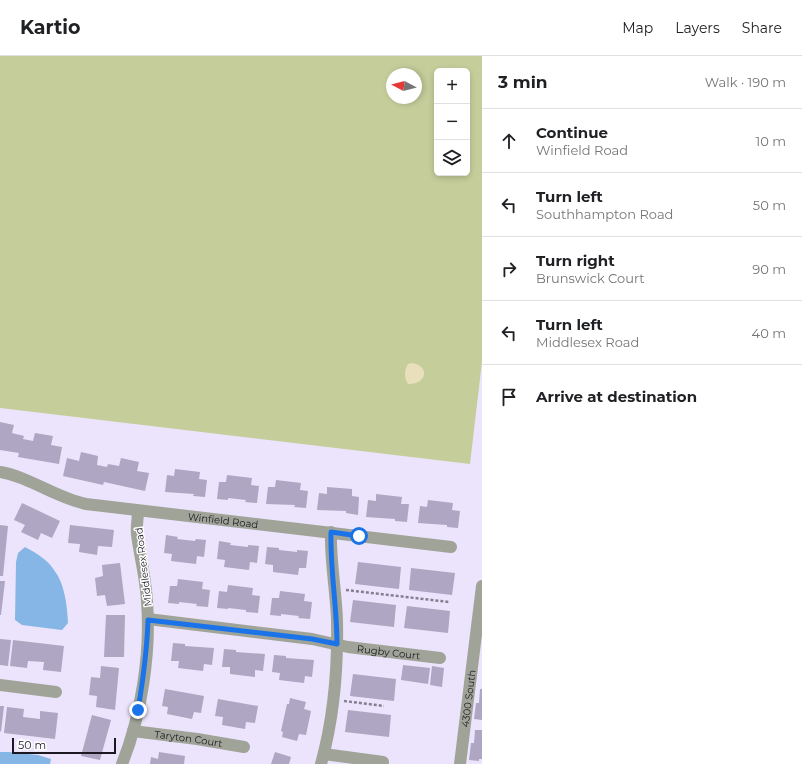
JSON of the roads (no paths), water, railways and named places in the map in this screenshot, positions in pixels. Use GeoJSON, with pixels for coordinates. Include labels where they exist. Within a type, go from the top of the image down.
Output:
{"type":"FeatureCollection","features":[{"type":"Feature","properties":{"kind":"street","name":"Winfield Road"},"geometry":{"type":"LineString","coordinates":[[0,472],[13,475],[58,496],[75,502],[138,511],[451,547]]}},
{"type":"Feature","properties":{"kind":"street","name":"Middlesex Road"},"geometry":{"type":"LineString","coordinates":[[122,764],[133,731],[142,684],[148,638],[144,572],[137,534],[138,511]]}},
{"type":"Feature","properties":{"kind":"street"},"geometry":{"type":"LineString","coordinates":[[331,532],[331,556],[337,618],[337,644],[335,696],[330,729],[323,759],[382,762]]}},
{"type":"Feature","properties":{"kind":"street","name":"4300 South"},"geometry":{"type":"LineString","coordinates":[[460,764],[477,664],[482,586]]}},
{"type":"Feature","properties":{"kind":"street","name":"Rugby Court"},"geometry":{"type":"LineString","coordinates":[[148,620],[312,639],[348,647],[440,658]]}},
{"type":"Feature","properties":{"kind":"street"},"geometry":{"type":"LineString","coordinates":[[0,685],[56,692]]}},
{"type":"Feature","properties":{"kind":"street","name":"Taryton Court"},"geometry":{"type":"LineString","coordinates":[[133,731],[197,739],[244,747]]}},
{"type":"Feature","properties":{"kind":"water"},"geometry":{"type":"Polygon","coordinates":[[[25,547],[45,559],[61,582],[66,602],[68,623],[62,630],[22,625],[15,620],[16,562],[18,553],[25,547]]]}},
{"type":"Feature","properties":{"kind":"water"},"geometry":{"type":"Polygon","coordinates":[[[0,752],[38,755],[51,759],[50,764],[0,764],[0,752]]]}}]}
